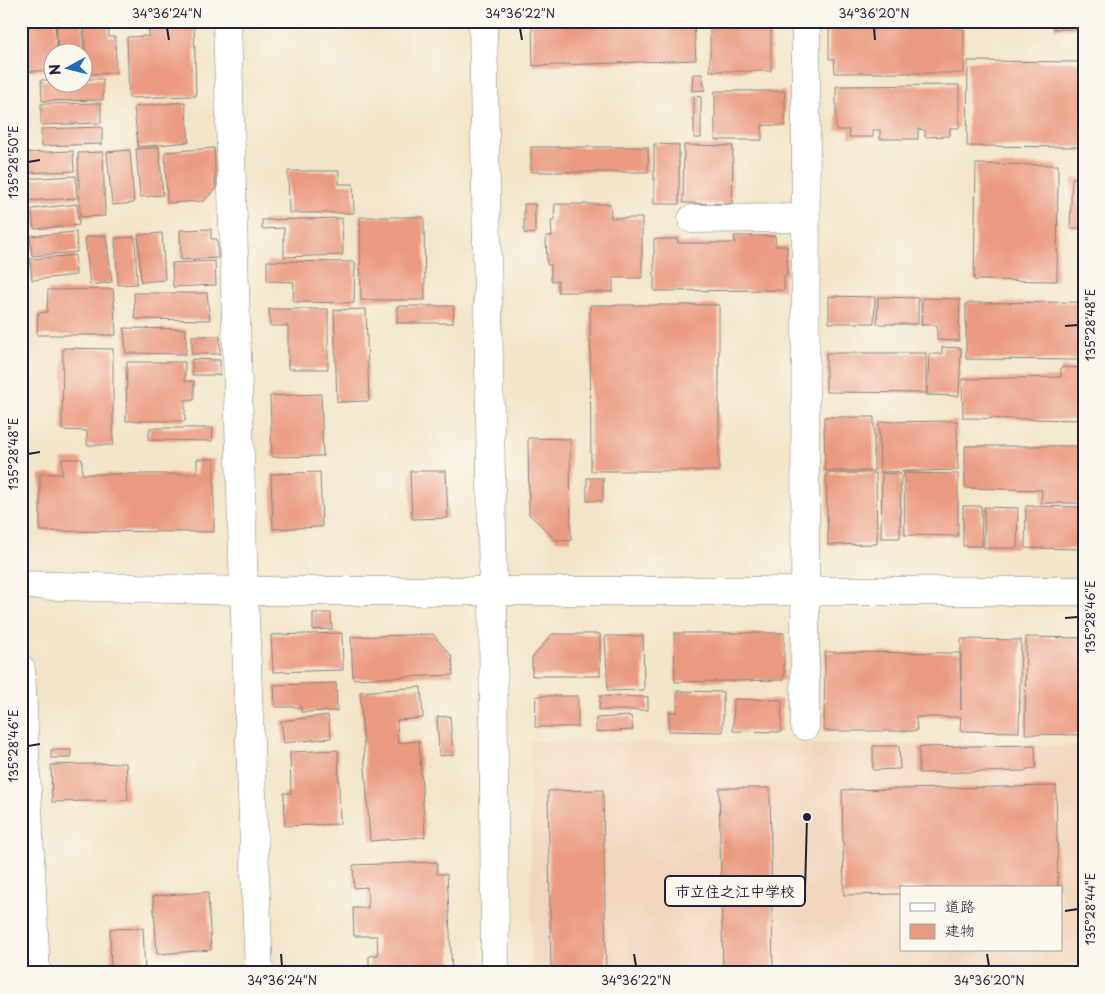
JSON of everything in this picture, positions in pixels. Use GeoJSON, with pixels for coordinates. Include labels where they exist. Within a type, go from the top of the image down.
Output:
{"type":"FeatureCollection","features":[{"type":"Feature","properties":{"kind":"street"},"geometry":{"type":"LineString","coordinates":[[226,21],[244,591],[259,973]]}},
{"type":"Feature","properties":{"kind":"street"},"geometry":{"type":"LineString","coordinates":[[483,21],[493,591],[495,973]]}},
{"type":"Feature","properties":{"kind":"street"},"geometry":{"type":"LineString","coordinates":[[805,726],[806,21]]}},
{"type":"Feature","properties":{"kind":"street"},"geometry":{"type":"LineString","coordinates":[[692,219],[806,218]]}},
{"type":"Feature","properties":{"kind":"street"},"geometry":{"type":"LineString","coordinates":[[21,585],[244,591],[1084,591]]}},
{"type":"Feature","properties":{"kind":"street"},"geometry":{"type":"LineString","coordinates":[[21,669],[36,973]]}},
{"type":"Feature","properties":{"kind":"shaded area"},"geometry":{"type":"Polygon","coordinates":[[[530,741],[1084,746],[1084,973],[531,973],[530,741]]]}},
{"type":"Feature","properties":{"kind":"building"},"geometry":{"type":"Polygon","coordinates":[[[21,21],[55,21],[56,42],[42,42],[42,71],[21,72],[21,21]]]}},
{"type":"Feature","properties":{"kind":"building"},"geometry":{"type":"Polygon","coordinates":[[[56,21],[82,21],[83,42],[57,42],[56,21]]]}},
{"type":"Feature","properties":{"kind":"building"},"geometry":{"type":"Polygon","coordinates":[[[84,21],[108,21],[109,37],[115,37],[116,73],[92,74],[92,42],[85,42],[84,21]]]}},
{"type":"Feature","properties":{"kind":"building"},"geometry":{"type":"Polygon","coordinates":[[[148,21],[194,21],[196,96],[129,98],[127,37],[149,36],[148,21]]]}},
{"type":"Feature","properties":{"kind":"building"},"geometry":{"type":"Polygon","coordinates":[[[532,21],[619,21],[619,24],[645,23],[645,21],[694,21],[696,60],[533,66],[532,21]]]}},
{"type":"Feature","properties":{"kind":"building"},"geometry":{"type":"Polygon","coordinates":[[[710,21],[771,21],[771,71],[710,71],[710,21]]]}},
{"type":"Feature","properties":{"kind":"building"},"geometry":{"type":"Polygon","coordinates":[[[836,21],[854,21],[854,27],[953,27],[954,29],[964,29],[964,73],[835,73],[834,59],[829,59],[829,28],[836,28],[836,21]]]}},
{"type":"Feature","properties":{"kind":"building"},"geometry":{"type":"Polygon","coordinates":[[[1054,21],[1082,21],[1082,29],[1054,29],[1054,21]]]}},
{"type":"Feature","properties":{"kind":"building"},"geometry":{"type":"Polygon","coordinates":[[[968,61],[1084,62],[1084,147],[967,146],[968,61]]]}},
{"type":"Feature","properties":{"kind":"building"},"geometry":{"type":"Polygon","coordinates":[[[693,74],[702,74],[705,90],[692,91],[693,74]]]}},
{"type":"Feature","properties":{"kind":"building"},"geometry":{"type":"Polygon","coordinates":[[[92,79],[103,79],[103,100],[42,101],[41,80],[42,92],[92,92],[92,79]]]}},
{"type":"Feature","properties":{"kind":"building"},"geometry":{"type":"Polygon","coordinates":[[[959,85],[959,128],[950,128],[950,136],[925,137],[925,130],[918,129],[918,139],[880,139],[880,130],[873,130],[873,137],[849,137],[849,130],[836,130],[836,86],[959,85]]]}},
{"type":"Feature","properties":{"kind":"building"},"geometry":{"type":"Polygon","coordinates":[[[715,91],[785,91],[785,126],[762,125],[762,140],[715,140],[715,91]]]}},
{"type":"Feature","properties":{"kind":"building"},"geometry":{"type":"Polygon","coordinates":[[[694,96],[701,97],[701,138],[694,138],[694,96]]]}},
{"type":"Feature","properties":{"kind":"building"},"geometry":{"type":"Polygon","coordinates":[[[185,102],[189,142],[138,147],[134,107],[185,102]]]}},
{"type":"Feature","properties":{"kind":"building"},"geometry":{"type":"Polygon","coordinates":[[[101,103],[101,123],[41,125],[41,104],[101,103]]]}},
{"type":"Feature","properties":{"kind":"building"},"geometry":{"type":"Polygon","coordinates":[[[102,127],[102,144],[41,146],[41,129],[102,127]]]}},
{"type":"Feature","properties":{"kind":"building"},"geometry":{"type":"Polygon","coordinates":[[[654,144],[679,145],[679,204],[654,204],[654,144]]]}},
{"type":"Feature","properties":{"kind":"building"},"geometry":{"type":"Polygon","coordinates":[[[684,145],[733,146],[732,204],[683,203],[684,145]]]}},
{"type":"Feature","properties":{"kind":"building"},"geometry":{"type":"Polygon","coordinates":[[[159,147],[163,195],[140,197],[136,149],[159,147]]]}},
{"type":"Feature","properties":{"kind":"building"},"geometry":{"type":"Polygon","coordinates":[[[531,147],[648,147],[648,172],[531,172],[531,147]]]}},
{"type":"Feature","properties":{"kind":"building"},"geometry":{"type":"Polygon","coordinates":[[[214,148],[216,188],[204,201],[167,203],[165,152],[214,148]]]}},
{"type":"Feature","properties":{"kind":"building"},"geometry":{"type":"Polygon","coordinates":[[[130,150],[134,203],[112,205],[107,152],[130,150]]]}},
{"type":"Feature","properties":{"kind":"building"},"geometry":{"type":"Polygon","coordinates":[[[73,151],[74,171],[21,173],[21,153],[73,151]]]}},
{"type":"Feature","properties":{"kind":"building"},"geometry":{"type":"Polygon","coordinates":[[[103,152],[105,216],[80,217],[78,153],[103,152]]]}},
{"type":"Feature","properties":{"kind":"building"},"geometry":{"type":"Polygon","coordinates":[[[976,164],[1058,165],[1057,281],[974,280],[976,164]]]}},
{"type":"Feature","properties":{"kind":"building"},"geometry":{"type":"Polygon","coordinates":[[[288,171],[339,171],[339,184],[353,184],[354,213],[289,213],[288,171]]]}},
{"type":"Feature","properties":{"kind":"building"},"geometry":{"type":"Polygon","coordinates":[[[76,176],[77,198],[23,201],[21,179],[76,176]]]}},
{"type":"Feature","properties":{"kind":"building"},"geometry":{"type":"Polygon","coordinates":[[[1072,178],[1084,178],[1083,228],[1070,228],[1072,178]]]}},
{"type":"Feature","properties":{"kind":"building"},"geometry":{"type":"Polygon","coordinates":[[[77,204],[79,225],[34,229],[32,209],[77,204]]]}},
{"type":"Feature","properties":{"kind":"building"},"geometry":{"type":"Polygon","coordinates":[[[524,204],[535,204],[535,234],[524,233],[524,204]]]}},
{"type":"Feature","properties":{"kind":"building"},"geometry":{"type":"Polygon","coordinates":[[[555,204],[610,204],[611,218],[642,218],[642,278],[613,278],[613,292],[558,292],[558,281],[551,281],[551,265],[547,265],[546,236],[552,236],[551,221],[554,221],[555,204]]]}},
{"type":"Feature","properties":{"kind":"building"},"geometry":{"type":"Polygon","coordinates":[[[360,217],[424,217],[425,300],[361,300],[360,217]]]}},
{"type":"Feature","properties":{"kind":"building"},"geometry":{"type":"Polygon","coordinates":[[[342,218],[343,255],[284,257],[284,228],[262,229],[262,220],[342,218]]]}},
{"type":"Feature","properties":{"kind":"building"},"geometry":{"type":"Polygon","coordinates":[[[211,229],[211,239],[217,239],[218,258],[181,260],[180,230],[211,229]]]}},
{"type":"Feature","properties":{"kind":"building"},"geometry":{"type":"Polygon","coordinates":[[[76,232],[77,252],[32,256],[30,236],[76,232]]]}},
{"type":"Feature","properties":{"kind":"building"},"geometry":{"type":"Polygon","coordinates":[[[162,233],[165,280],[141,282],[138,235],[162,233]]]}},
{"type":"Feature","properties":{"kind":"building"},"geometry":{"type":"Polygon","coordinates":[[[106,235],[112,282],[90,285],[85,237],[106,235]]]}},
{"type":"Feature","properties":{"kind":"building"},"geometry":{"type":"Polygon","coordinates":[[[734,236],[775,236],[776,246],[787,246],[787,275],[784,275],[784,290],[654,291],[654,239],[678,239],[678,243],[735,243],[734,236]]]}},
{"type":"Feature","properties":{"kind":"building"},"geometry":{"type":"Polygon","coordinates":[[[135,237],[137,284],[118,285],[115,238],[135,237]]]}},
{"type":"Feature","properties":{"kind":"building"},"geometry":{"type":"Polygon","coordinates":[[[75,255],[76,275],[32,280],[30,259],[75,255]]]}},
{"type":"Feature","properties":{"kind":"building"},"geometry":{"type":"Polygon","coordinates":[[[215,261],[216,285],[173,287],[172,263],[215,261]]]}},
{"type":"Feature","properties":{"kind":"building"},"geometry":{"type":"Polygon","coordinates":[[[267,261],[355,262],[354,303],[293,302],[294,282],[267,281],[267,261]]]}},
{"type":"Feature","properties":{"kind":"building"},"geometry":{"type":"Polygon","coordinates":[[[113,289],[116,335],[37,335],[38,313],[47,312],[48,290],[113,289]]]}},
{"type":"Feature","properties":{"kind":"building"},"geometry":{"type":"Polygon","coordinates":[[[134,293],[207,293],[210,320],[135,319],[134,293]]]}},
{"type":"Feature","properties":{"kind":"building"},"geometry":{"type":"Polygon","coordinates":[[[829,296],[875,297],[874,323],[829,323],[829,296]]]}},
{"type":"Feature","properties":{"kind":"building"},"geometry":{"type":"Polygon","coordinates":[[[878,297],[918,298],[918,324],[877,324],[878,297]]]}},
{"type":"Feature","properties":{"kind":"building"},"geometry":{"type":"Polygon","coordinates":[[[922,298],[960,299],[959,341],[937,340],[937,325],[921,325],[922,298]]]}},
{"type":"Feature","properties":{"kind":"building"},"geometry":{"type":"Polygon","coordinates":[[[1084,302],[1084,360],[966,359],[966,303],[1084,302]]]}},
{"type":"Feature","properties":{"kind":"building"},"geometry":{"type":"Polygon","coordinates":[[[590,305],[719,305],[719,471],[591,471],[590,305]]]}},
{"type":"Feature","properties":{"kind":"building"},"geometry":{"type":"Polygon","coordinates":[[[397,306],[454,306],[453,323],[397,323],[397,306]]]}},
{"type":"Feature","properties":{"kind":"building"},"geometry":{"type":"Polygon","coordinates":[[[269,309],[328,309],[328,369],[288,369],[288,326],[270,326],[269,309]]]}},
{"type":"Feature","properties":{"kind":"building"},"geometry":{"type":"Polygon","coordinates":[[[366,309],[369,401],[337,402],[334,310],[366,309]]]}},
{"type":"Feature","properties":{"kind":"building"},"geometry":{"type":"Polygon","coordinates":[[[124,328],[186,329],[186,354],[126,353],[124,328]]]}},
{"type":"Feature","properties":{"kind":"building"},"geometry":{"type":"Polygon","coordinates":[[[192,336],[220,336],[220,354],[192,354],[192,336]]]}},
{"type":"Feature","properties":{"kind":"building"},"geometry":{"type":"Polygon","coordinates":[[[942,347],[961,348],[959,396],[927,395],[929,354],[942,354],[942,347]]]}},
{"type":"Feature","properties":{"kind":"building"},"geometry":{"type":"Polygon","coordinates":[[[63,348],[113,349],[113,445],[87,445],[87,431],[62,430],[63,348]]]}},
{"type":"Feature","properties":{"kind":"building"},"geometry":{"type":"Polygon","coordinates":[[[826,353],[926,353],[926,393],[826,392],[826,353]]]}},
{"type":"Feature","properties":{"kind":"building"},"geometry":{"type":"Polygon","coordinates":[[[192,359],[220,360],[220,375],[192,375],[192,359]]]}},
{"type":"Feature","properties":{"kind":"building"},"geometry":{"type":"Polygon","coordinates":[[[127,362],[185,362],[185,381],[194,381],[194,400],[185,400],[185,421],[126,421],[127,362]]]}},
{"type":"Feature","properties":{"kind":"building"},"geometry":{"type":"Polygon","coordinates":[[[1061,367],[1084,368],[1084,420],[963,418],[962,379],[1061,377],[1061,367]]]}},
{"type":"Feature","properties":{"kind":"building"},"geometry":{"type":"Polygon","coordinates":[[[321,394],[323,456],[272,457],[270,396],[321,394]]]}},
{"type":"Feature","properties":{"kind":"building"},"geometry":{"type":"Polygon","coordinates":[[[824,417],[874,417],[874,471],[825,471],[824,417]]]}},
{"type":"Feature","properties":{"kind":"building"},"geometry":{"type":"Polygon","coordinates":[[[957,421],[958,470],[880,472],[879,422],[957,421]]]}},
{"type":"Feature","properties":{"kind":"building"},"geometry":{"type":"Polygon","coordinates":[[[150,428],[213,428],[212,441],[148,440],[150,428]]]}},
{"type":"Feature","properties":{"kind":"building"},"geometry":{"type":"Polygon","coordinates":[[[528,438],[570,439],[571,541],[556,540],[529,514],[528,438]]]}},
{"type":"Feature","properties":{"kind":"building"},"geometry":{"type":"Polygon","coordinates":[[[965,446],[1084,446],[1084,503],[1041,503],[1042,490],[965,488],[965,446]]]}},
{"type":"Feature","properties":{"kind":"building"},"geometry":{"type":"Polygon","coordinates":[[[62,459],[82,459],[82,474],[197,474],[197,459],[214,459],[214,532],[40,531],[40,474],[62,474],[62,459]]]}},
{"type":"Feature","properties":{"kind":"building"},"geometry":{"type":"Polygon","coordinates":[[[410,471],[446,471],[448,518],[412,519],[410,471]]]}},
{"type":"Feature","properties":{"kind":"building"},"geometry":{"type":"Polygon","coordinates":[[[320,472],[322,527],[273,529],[271,474],[320,472]]]}},
{"type":"Feature","properties":{"kind":"building"},"geometry":{"type":"Polygon","coordinates":[[[826,473],[876,473],[877,544],[828,545],[826,473]]]}},
{"type":"Feature","properties":{"kind":"building"},"geometry":{"type":"Polygon","coordinates":[[[882,473],[901,474],[900,538],[881,538],[882,473]]]}},
{"type":"Feature","properties":{"kind":"building"},"geometry":{"type":"Polygon","coordinates":[[[904,473],[958,474],[958,536],[905,535],[904,473]]]}},
{"type":"Feature","properties":{"kind":"building"},"geometry":{"type":"Polygon","coordinates":[[[587,478],[603,478],[603,501],[587,501],[587,478]]]}},
{"type":"Feature","properties":{"kind":"building"},"geometry":{"type":"Polygon","coordinates":[[[963,506],[981,506],[982,546],[963,546],[963,506]]]}},
{"type":"Feature","properties":{"kind":"building"},"geometry":{"type":"Polygon","coordinates":[[[1026,506],[1084,507],[1084,549],[1025,548],[1026,506]]]}},
{"type":"Feature","properties":{"kind":"building"},"geometry":{"type":"Polygon","coordinates":[[[984,507],[1018,508],[1017,548],[984,548],[984,507]]]}},
{"type":"Feature","properties":{"kind":"building"},"geometry":{"type":"Polygon","coordinates":[[[313,613],[331,613],[332,629],[313,630],[313,613]]]}},
{"type":"Feature","properties":{"kind":"building"},"geometry":{"type":"Polygon","coordinates":[[[342,633],[343,670],[273,672],[271,635],[342,633]]]}},
{"type":"Feature","properties":{"kind":"building"},"geometry":{"type":"Polygon","coordinates":[[[674,633],[784,633],[784,680],[675,682],[674,633]]]}},
{"type":"Feature","properties":{"kind":"building"},"geometry":{"type":"Polygon","coordinates":[[[433,634],[452,657],[453,675],[353,679],[351,637],[433,634]]]}},
{"type":"Feature","properties":{"kind":"building"},"geometry":{"type":"Polygon","coordinates":[[[552,634],[600,634],[600,676],[532,676],[532,658],[552,634]]]}},
{"type":"Feature","properties":{"kind":"building"},"geometry":{"type":"Polygon","coordinates":[[[605,636],[643,636],[644,690],[608,691],[605,636]]]}},
{"type":"Feature","properties":{"kind":"building"},"geometry":{"type":"Polygon","coordinates":[[[1026,637],[1084,638],[1084,735],[1025,734],[1026,637]]]}},
{"type":"Feature","properties":{"kind":"building"},"geometry":{"type":"Polygon","coordinates":[[[961,639],[1021,640],[1019,732],[960,731],[961,717],[916,717],[917,731],[824,731],[825,652],[960,653],[961,710],[961,639]]]}},
{"type":"Feature","properties":{"kind":"building"},"geometry":{"type":"Polygon","coordinates":[[[336,683],[337,711],[301,712],[301,707],[275,707],[274,685],[336,683]]]}},
{"type":"Feature","properties":{"kind":"building"},"geometry":{"type":"Polygon","coordinates":[[[421,687],[423,718],[397,720],[398,743],[419,741],[425,837],[370,841],[360,692],[421,687]]]}},
{"type":"Feature","properties":{"kind":"building"},"geometry":{"type":"Polygon","coordinates":[[[677,691],[723,692],[723,732],[669,731],[669,712],[677,712],[677,691]]]}},
{"type":"Feature","properties":{"kind":"building"},"geometry":{"type":"Polygon","coordinates":[[[536,696],[578,696],[578,727],[535,727],[536,696]]]}},
{"type":"Feature","properties":{"kind":"building"},"geometry":{"type":"Polygon","coordinates":[[[600,696],[648,697],[648,710],[599,710],[600,696]]]}},
{"type":"Feature","properties":{"kind":"building"},"geometry":{"type":"Polygon","coordinates":[[[734,699],[782,700],[781,732],[733,731],[734,699]]]}},
{"type":"Feature","properties":{"kind":"building"},"geometry":{"type":"Polygon","coordinates":[[[328,715],[331,738],[284,743],[281,721],[328,715]]]}},
{"type":"Feature","properties":{"kind":"building"},"geometry":{"type":"Polygon","coordinates":[[[450,716],[453,755],[439,756],[437,717],[450,716]]]}},
{"type":"Feature","properties":{"kind":"building"},"geometry":{"type":"Polygon","coordinates":[[[631,716],[633,730],[596,732],[596,718],[631,716]]]}},
{"type":"Feature","properties":{"kind":"building"},"geometry":{"type":"Polygon","coordinates":[[[1035,745],[1036,768],[1026,769],[1026,771],[919,773],[919,747],[1035,745]]]}},
{"type":"Feature","properties":{"kind":"building"},"geometry":{"type":"Polygon","coordinates":[[[873,746],[899,746],[900,769],[873,770],[873,746]]]}},
{"type":"Feature","properties":{"kind":"building"},"geometry":{"type":"Polygon","coordinates":[[[51,750],[71,750],[71,758],[51,758],[51,750]]]}},
{"type":"Feature","properties":{"kind":"building"},"geometry":{"type":"Polygon","coordinates":[[[338,750],[340,824],[285,826],[284,793],[291,793],[290,752],[338,750]]]}},
{"type":"Feature","properties":{"kind":"building"},"geometry":{"type":"Polygon","coordinates":[[[126,763],[128,800],[52,802],[51,765],[126,763]]]}},
{"type":"Feature","properties":{"kind":"building"},"geometry":{"type":"Polygon","coordinates":[[[1056,786],[1058,886],[900,886],[900,894],[844,895],[842,790],[1056,786]]]}},
{"type":"Feature","properties":{"kind":"building"},"geometry":{"type":"Polygon","coordinates":[[[719,788],[770,788],[773,973],[723,973],[719,788]]]}},
{"type":"Feature","properties":{"kind":"building"},"geometry":{"type":"Polygon","coordinates":[[[603,790],[606,973],[551,973],[548,791],[603,790]]]}},
{"type":"Feature","properties":{"kind":"building"},"geometry":{"type":"Polygon","coordinates":[[[437,862],[437,874],[447,874],[452,973],[369,973],[369,956],[378,955],[377,936],[354,936],[353,908],[368,908],[367,887],[354,888],[353,865],[437,862]]]}},
{"type":"Feature","properties":{"kind":"building"},"geometry":{"type":"Polygon","coordinates":[[[208,892],[211,950],[157,954],[153,896],[208,892]]]}},
{"type":"Feature","properties":{"kind":"building"},"geometry":{"type":"Polygon","coordinates":[[[143,928],[145,973],[111,973],[110,929],[143,928]]]}},
{"type":"Feature","properties":{"kind":"building"},"geometry":{"type":"Polygon","coordinates":[[[93,968],[94,973],[65,973],[65,970],[93,968]]]}},
{"type":"Feature","properties":{"kind":"place","name":"市立住之江中学校"},"geometry":{"type":"Point","coordinates":[807,817]}}]}
